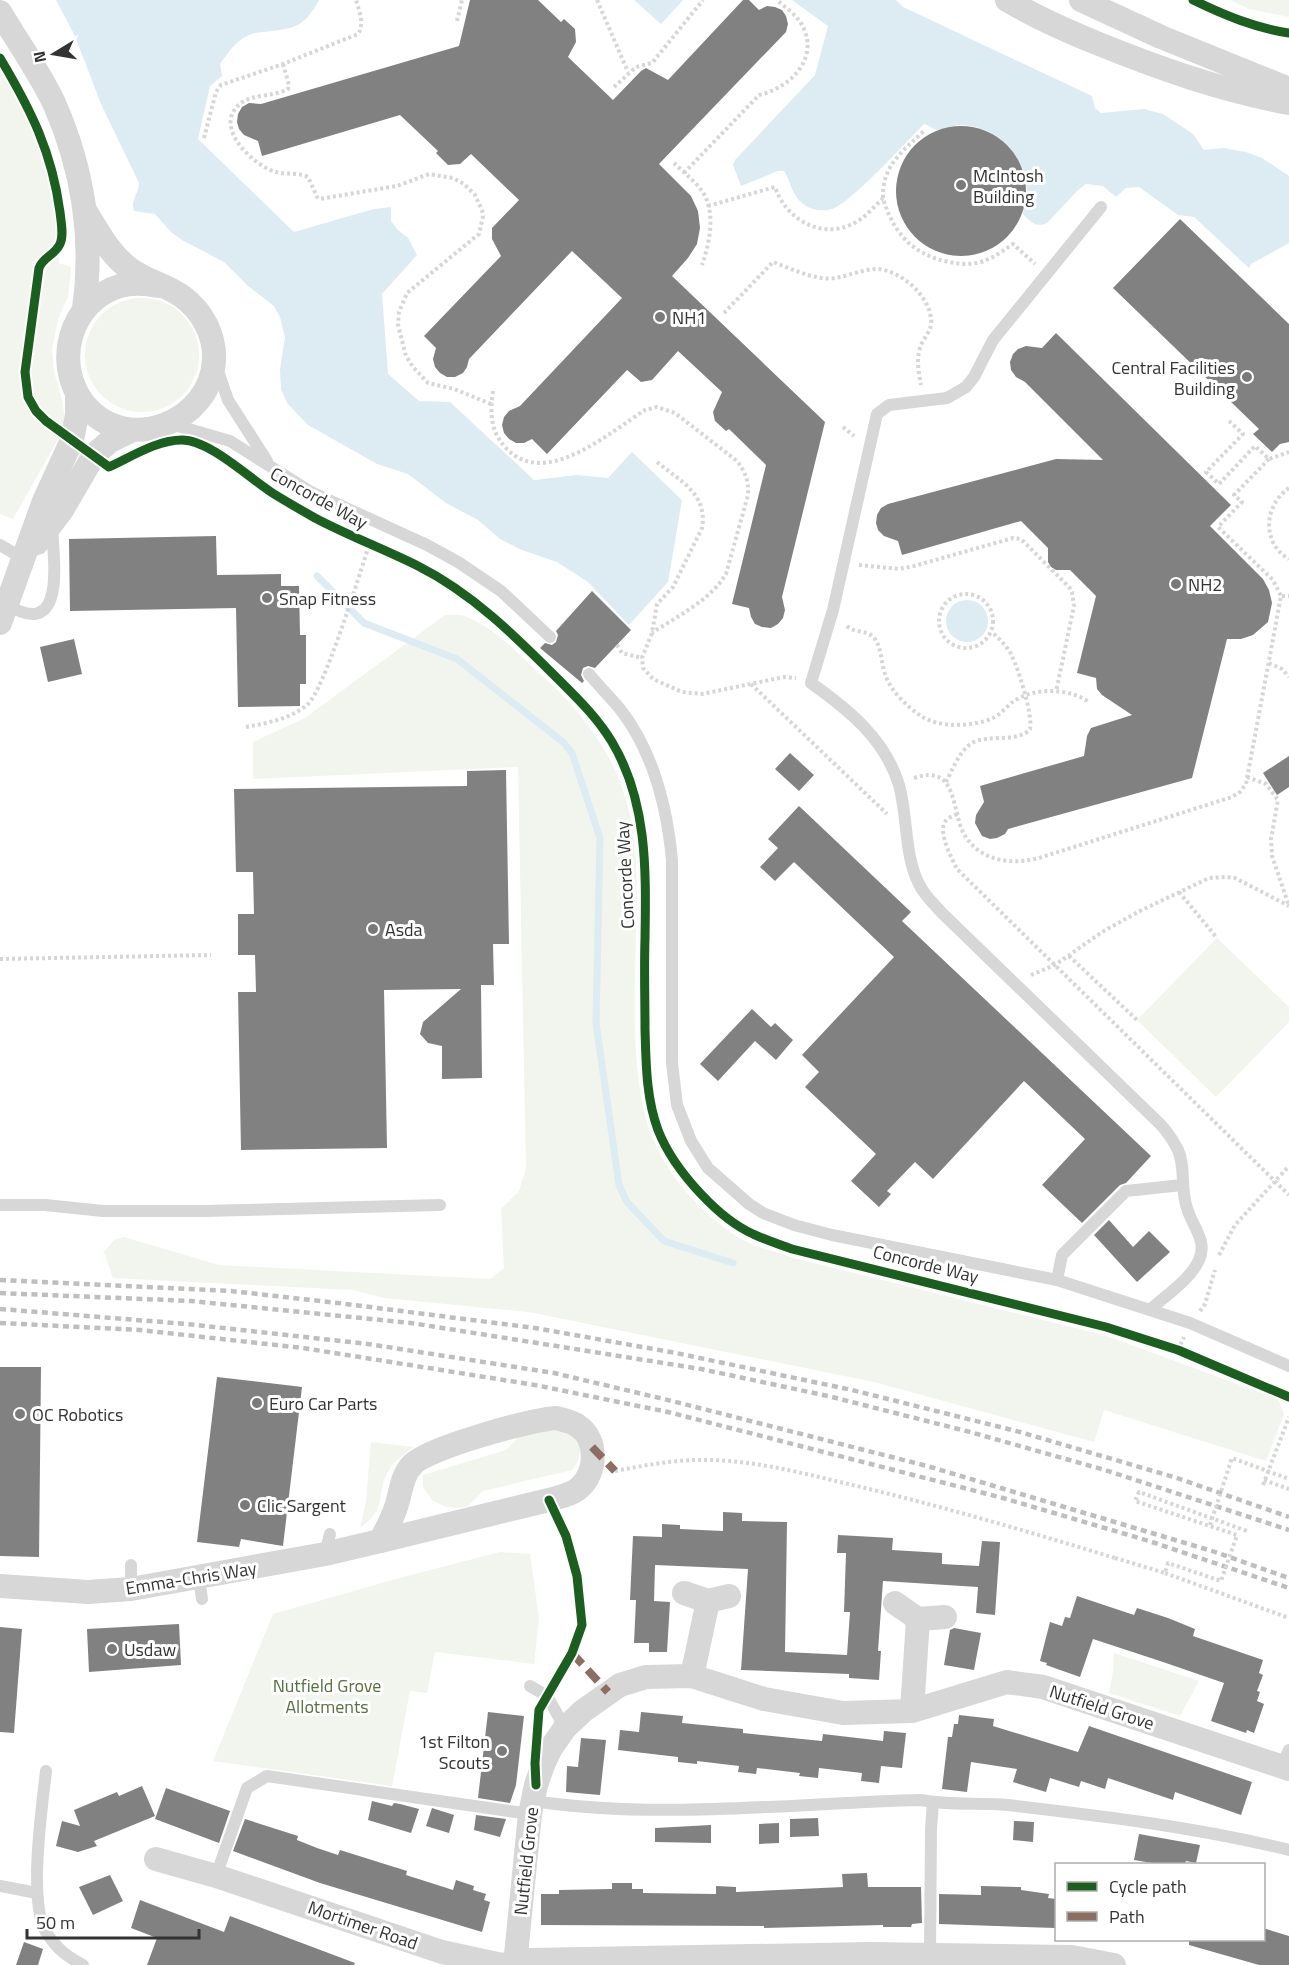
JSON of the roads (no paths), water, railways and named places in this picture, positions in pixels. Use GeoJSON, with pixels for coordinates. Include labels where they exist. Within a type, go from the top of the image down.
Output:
{"type":"FeatureCollection","features":[{"type":"Feature","properties":{"kind":"street"},"geometry":{"type":"LineString","coordinates":[[1007,0],[1036,18],[1148,64],[1245,95],[1289,103]]}},
{"type":"Feature","properties":{"kind":"street"},"geometry":{"type":"LineString","coordinates":[[1082,0],[1161,37],[1289,89]]}},
{"type":"Feature","properties":{"kind":"street"},"geometry":{"type":"LineString","coordinates":[[0,12],[53,103],[71,151],[86,212],[90,264],[84,309]]}},
{"type":"Feature","properties":{"kind":"street"},"geometry":{"type":"LineString","coordinates":[[86,212],[106,246],[130,269],[182,296],[200,313],[211,335],[214,359],[211,379],[202,397],[189,413],[171,424],[153,429],[133,430],[116,426],[101,419],[77,395],[69,374],[67,351],[73,328],[84,309],[100,295],[119,286],[139,283],[160,286]]}},
{"type":"Feature","properties":{"kind":"street"},"geometry":{"type":"LineString","coordinates":[[3,614],[44,501],[72,440],[77,415],[77,395]]}},
{"type":"Feature","properties":{"kind":"street"},"geometry":{"type":"LineString","coordinates":[[24,559],[62,510],[94,455],[110,441],[133,430]]}},
{"type":"Feature","properties":{"kind":"street","name":"Emma-Chris Way"},"geometry":{"type":"LineString","coordinates":[[0,1586],[53,1598],[88,1592],[131,1589],[201,1589],[327,1544],[380,1541],[559,1497],[581,1487],[589,1475],[592,1447],[580,1426],[556,1418],[484,1429],[430,1453],[411,1465],[404,1477],[390,1524],[380,1541]]}},
{"type":"Feature","properties":{"kind":"street"},"geometry":{"type":"LineString","coordinates":[[397,1504],[444,1526]]}},
{"type":"Feature","properties":{"kind":"street"},"geometry":{"type":"LineString","coordinates":[[684,1593],[718,1598],[692,1676]]}},
{"type":"Feature","properties":{"kind":"street"},"geometry":{"type":"LineString","coordinates":[[895,1603],[918,1619],[945,1617]]}},
{"type":"Feature","properties":{"kind":"street"},"geometry":{"type":"LineString","coordinates":[[912,1710],[918,1619]]}},
{"type":"Feature","properties":{"kind":"street","name":"Nutfield Grove"},"geometry":{"type":"LineString","coordinates":[[515,1964],[532,1807],[543,1765],[551,1748],[565,1728],[584,1710],[620,1685],[646,1677],[692,1676],[764,1699],[843,1713],[912,1710],[1007,1682],[1043,1687],[1286,1762]]}},
{"type":"Feature","properties":{"kind":"street","name":"Mortimer Road"},"geometry":{"type":"LineString","coordinates":[[156,1859],[216,1876],[442,1952],[502,1965],[528,1960],[871,1954],[930,1955],[979,1960],[1072,1957],[1114,1965]]}},
{"type":"Feature","properties":{"kind":"lane"},"geometry":{"type":"LineString","coordinates":[[1101,207],[993,340],[974,377],[966,387],[947,398],[889,405],[877,414],[833,610],[811,683],[853,714],[884,752],[898,784],[915,875],[924,893],[1166,1130],[1180,1155],[1182,1185],[1187,1210],[1200,1238],[1200,1257],[1183,1280],[1150,1309]]}},
{"type":"Feature","properties":{"kind":"lane"},"geometry":{"type":"LineString","coordinates":[[214,359],[228,399],[269,465]]}},
{"type":"Feature","properties":{"kind":"lane"},"geometry":{"type":"LineString","coordinates":[[171,424],[230,441],[311,492],[427,545],[458,562],[501,591],[550,637]]}},
{"type":"Feature","properties":{"kind":"lane"},"geometry":{"type":"LineString","coordinates":[[3,614],[18,612],[28,615],[44,610],[51,601],[54,554],[51,524]]}},
{"type":"Feature","properties":{"kind":"lane"},"geometry":{"type":"LineString","coordinates":[[0,545],[24,559]]}},
{"type":"Feature","properties":{"kind":"lane"},"geometry":{"type":"LineString","coordinates":[[589,674],[621,710],[651,763],[669,827],[672,860],[672,1063],[677,1105],[691,1141],[708,1168],[749,1204],[763,1213],[794,1225],[832,1235],[1057,1280],[1190,1323],[1289,1366]]}},
{"type":"Feature","properties":{"kind":"lane"},"geometry":{"type":"LineString","coordinates":[[1057,1280],[1062,1255],[1126,1191],[1182,1185]]}},
{"type":"Feature","properties":{"kind":"lane"},"geometry":{"type":"LineString","coordinates":[[0,1205],[45,1205],[103,1210],[204,1210],[440,1205]]}},
{"type":"Feature","properties":{"kind":"lane"},"geometry":{"type":"LineString","coordinates":[[131,1564],[131,1589]]}},
{"type":"Feature","properties":{"kind":"lane"},"geometry":{"type":"LineString","coordinates":[[530,1686],[547,1696],[565,1728]]}},
{"type":"Feature","properties":{"kind":"lane"},"geometry":{"type":"LineString","coordinates":[[46,1771],[37,1893],[44,1929],[62,1953],[83,1965]]}},
{"type":"Feature","properties":{"kind":"lane"},"geometry":{"type":"LineString","coordinates":[[216,1876],[247,1788],[267,1776],[532,1807],[558,1805],[700,1809],[921,1800],[994,1803],[1155,1824],[1289,1850]]}},
{"type":"Feature","properties":{"kind":"lane"},"geometry":{"type":"LineString","coordinates":[[930,1955],[930,1863],[933,1802]]}},
{"type":"Feature","properties":{"kind":"lane"},"geometry":{"type":"LineString","coordinates":[[0,1886],[37,1893]]}},
{"type":"Feature","properties":{"kind":"waterway"},"geometry":{"type":"LineString","coordinates":[[317,576],[364,623],[457,659],[563,742],[572,753],[600,838],[596,1023],[619,1185],[627,1202],[664,1241],[733,1263]]}},
{"type":"Feature","properties":{"kind":"railway"},"geometry":{"type":"LineString","coordinates":[[0,1280],[231,1291],[535,1328],[676,1353],[852,1390],[1020,1432],[1177,1478],[1289,1517]]}},
{"type":"Feature","properties":{"kind":"railway"},"geometry":{"type":"LineString","coordinates":[[0,1293],[191,1301],[411,1323],[701,1369],[828,1396],[970,1432],[1105,1470],[1289,1530]]}},
{"type":"Feature","properties":{"kind":"railway"},"geometry":{"type":"LineString","coordinates":[[0,1309],[187,1324],[368,1344],[554,1373],[927,1466],[1212,1551],[1289,1578]]}},
{"type":"Feature","properties":{"kind":"railway"},"geometry":{"type":"LineString","coordinates":[[0,1323],[140,1330],[303,1348],[535,1385],[668,1412],[1003,1498],[1149,1541],[1289,1588]]}},
{"type":"Feature","properties":{"kind":"place","name":"McIntosh Building"},"geometry":{"type":"Point","coordinates":[961,185]}},
{"type":"Feature","properties":{"kind":"place","name":"NH1"},"geometry":{"type":"Point","coordinates":[660,317]}},
{"type":"Feature","properties":{"kind":"place","name":"Central Facilities Building"},"geometry":{"type":"Point","coordinates":[1247,377]}},
{"type":"Feature","properties":{"kind":"place","name":"NH2"},"geometry":{"type":"Point","coordinates":[1176,584]}},
{"type":"Feature","properties":{"kind":"place","name":"Snap Fitness"},"geometry":{"type":"Point","coordinates":[267,598]}},
{"type":"Feature","properties":{"kind":"place","name":"Asda"},"geometry":{"type":"Point","coordinates":[373,929]}},
{"type":"Feature","properties":{"kind":"place","name":"Euro Car Parts"},"geometry":{"type":"Point","coordinates":[257,1403]}},
{"type":"Feature","properties":{"kind":"place","name":"OC Robotics"},"geometry":{"type":"Point","coordinates":[20,1414]}},
{"type":"Feature","properties":{"kind":"place","name":"Clic Sargent"},"geometry":{"type":"Point","coordinates":[245,1505]}},
{"type":"Feature","properties":{"kind":"place","name":"Usdaw"},"geometry":{"type":"Point","coordinates":[112,1649]}},
{"type":"Feature","properties":{"kind":"place","name":"1st Filton Scouts"},"geometry":{"type":"Point","coordinates":[502,1751]}},
{"type":"Feature","properties":{"kind":"park label","name":"Nutfield Grove Allotments"},"geometry":{"type":"Point","coordinates":[327,1695]}}]}
